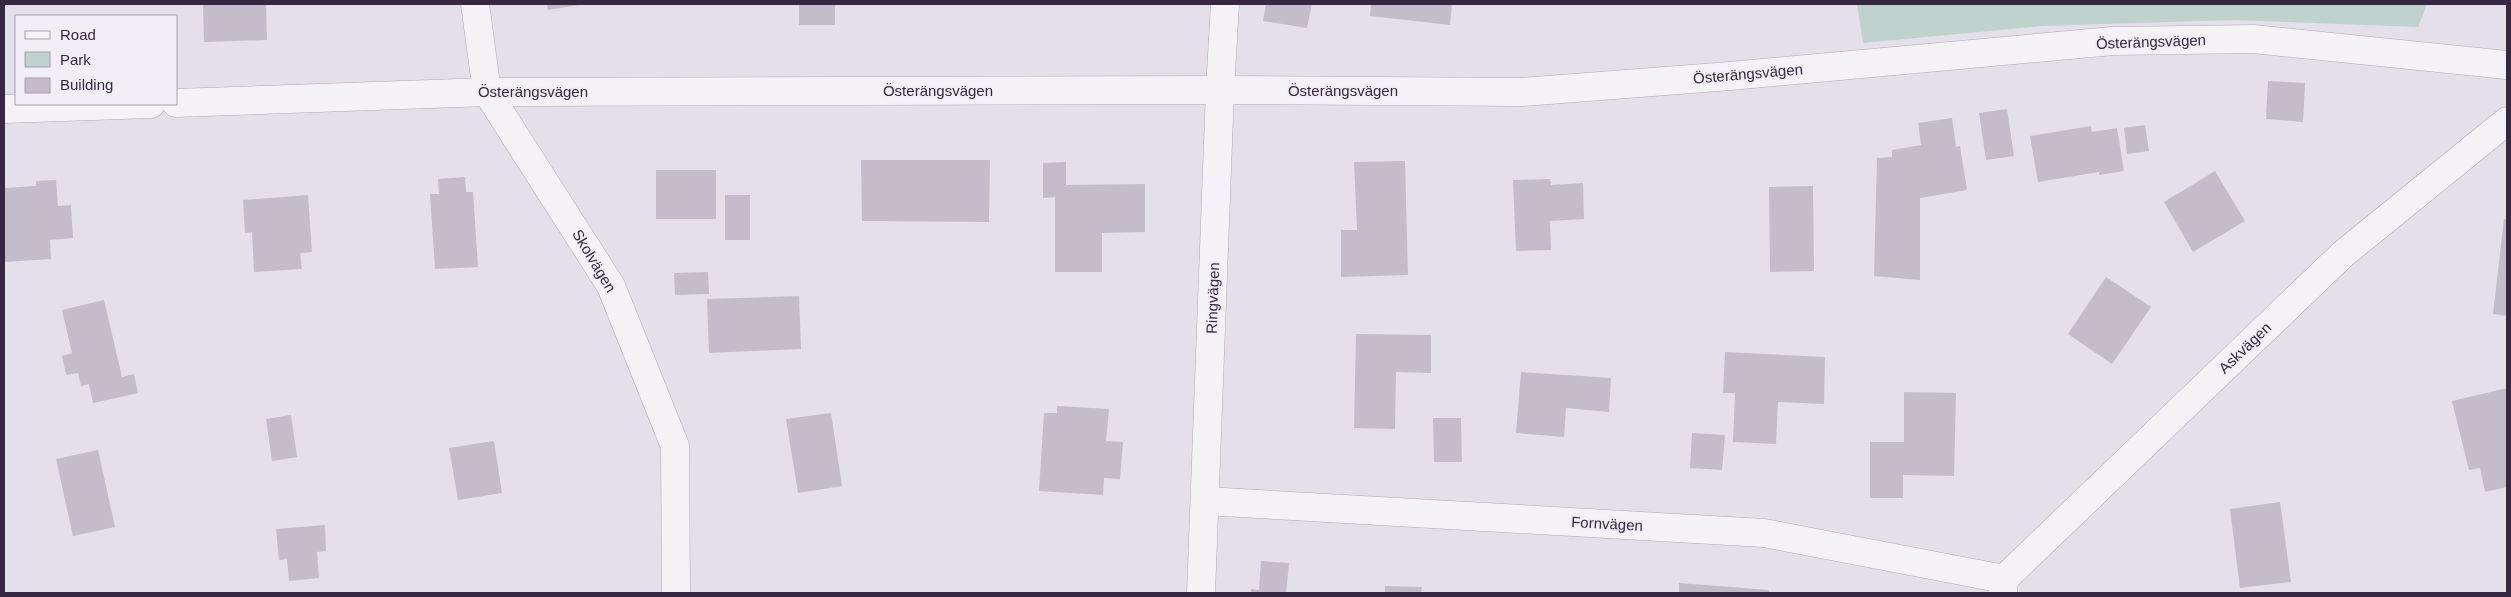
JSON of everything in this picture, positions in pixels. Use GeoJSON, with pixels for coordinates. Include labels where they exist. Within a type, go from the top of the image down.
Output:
{"type":"FeatureCollection","features":[{"type":"Feature","properties":{"kind":"street","name":"Skolvägen"},"geometry":{"type":"LineString","coordinates":[[475,4],[487,92],[611,286],[675,446],[676,593]]}},
{"type":"Feature","properties":{"kind":"street","name":"Ringvägen"},"geometry":{"type":"LineString","coordinates":[[1201,593],[1225,4]]}},
{"type":"Feature","properties":{"kind":"street","name":"Österängsvägen"},"geometry":{"type":"LineString","coordinates":[[178,103],[487,92],[1220,90],[1522,92],[1730,76],[2112,41],[2252,39],[2507,65]]}},
{"type":"Feature","properties":{"kind":"street"},"geometry":{"type":"LineString","coordinates":[[4,109],[121,105]]}},
{"type":"Feature","properties":{"kind":"street","name":"Askvägen"},"geometry":{"type":"LineString","coordinates":[[2003,586],[2343,254],[2507,121]]}},
{"type":"Feature","properties":{"kind":"street","name":"Fornvägen"},"geometry":{"type":"LineString","coordinates":[[1205,501],[1764,532],[2003,586]]}},
{"type":"Feature","properties":{"kind":"green space"},"geometry":{"type":"Polygon","coordinates":[[[1857,4],[2427,4],[2418,27],[2233,20],[2042,26],[1863,43],[1857,4]]]}},
{"type":"Feature","properties":{"kind":"building"},"geometry":{"type":"Polygon","coordinates":[[[203,4],[266,4],[267,40],[204,42],[203,4]]]}},
{"type":"Feature","properties":{"kind":"building"},"geometry":{"type":"Polygon","coordinates":[[[547,4],[579,4],[579,5],[548,10],[547,4]]]}},
{"type":"Feature","properties":{"kind":"building"},"geometry":{"type":"Polygon","coordinates":[[[799,4],[835,4],[835,25],[799,25],[799,4]]]}},
{"type":"Feature","properties":{"kind":"building"},"geometry":{"type":"Polygon","coordinates":[[[1266,4],[1312,4],[1307,28],[1263,21],[1266,4]]]}},
{"type":"Feature","properties":{"kind":"building"},"geometry":{"type":"Polygon","coordinates":[[[1371,4],[1452,4],[1450,25],[1370,16],[1371,4]]]}},
{"type":"Feature","properties":{"kind":"building"},"geometry":{"type":"Polygon","coordinates":[[[2268,81],[2305,83],[2303,122],[2266,119],[2268,81]]]}},
{"type":"Feature","properties":{"kind":"building"},"geometry":{"type":"Polygon","coordinates":[[[2007,109],[2014,156],[1986,160],[1979,113],[2007,109]]]}},
{"type":"Feature","properties":{"kind":"building"},"geometry":{"type":"Polygon","coordinates":[[[1952,118],[1956,147],[1960,146],[1967,190],[1920,198],[1920,280],[1874,276],[1877,158],[1892,157],[1892,150],[1921,145],[1918,123],[1952,118]]]}},
{"type":"Feature","properties":{"kind":"building"},"geometry":{"type":"Polygon","coordinates":[[[2145,125],[2149,151],[2127,154],[2124,128],[2145,125]]]}},
{"type":"Feature","properties":{"kind":"building"},"geometry":{"type":"Polygon","coordinates":[[[2091,126],[2092,132],[2117,128],[2124,171],[2099,175],[2099,172],[2038,182],[2030,136],[2091,126]]]}},
{"type":"Feature","properties":{"kind":"building"},"geometry":{"type":"Polygon","coordinates":[[[861,160],[990,160],[989,222],[862,221],[861,160]]]}},
{"type":"Feature","properties":{"kind":"building"},"geometry":{"type":"Polygon","coordinates":[[[1405,161],[1408,275],[1341,277],[1341,230],[1357,230],[1354,162],[1405,161]]]}},
{"type":"Feature","properties":{"kind":"building"},"geometry":{"type":"Polygon","coordinates":[[[1066,162],[1066,185],[1145,184],[1145,232],[1102,233],[1102,272],[1055,272],[1055,197],[1043,198],[1043,163],[1066,162]]]}},
{"type":"Feature","properties":{"kind":"building"},"geometry":{"type":"Polygon","coordinates":[[[656,170],[716,170],[716,219],[656,219],[656,170]]]}},
{"type":"Feature","properties":{"kind":"building"},"geometry":{"type":"Polygon","coordinates":[[[2215,171],[2245,221],[2193,252],[2164,202],[2215,171]]]}},
{"type":"Feature","properties":{"kind":"building"},"geometry":{"type":"Polygon","coordinates":[[[465,177],[466,192],[473,192],[478,267],[435,269],[430,194],[439,194],[438,179],[465,177]]]}},
{"type":"Feature","properties":{"kind":"building"},"geometry":{"type":"Polygon","coordinates":[[[1550,179],[1551,185],[1583,183],[1584,219],[1550,221],[1551,250],[1516,251],[1513,180],[1550,179]]]}},
{"type":"Feature","properties":{"kind":"building"},"geometry":{"type":"Polygon","coordinates":[[[56,180],[58,206],[71,205],[73,238],[50,240],[51,259],[4,262],[4,188],[36,186],[36,181],[56,180]]]}},
{"type":"Feature","properties":{"kind":"building"},"geometry":{"type":"Polygon","coordinates":[[[1813,186],[1814,271],[1770,272],[1769,187],[1813,186]]]}},
{"type":"Feature","properties":{"kind":"building"},"geometry":{"type":"Polygon","coordinates":[[[308,195],[312,252],[300,253],[302,269],[254,272],[252,232],[245,233],[243,200],[308,195]]]}},
{"type":"Feature","properties":{"kind":"building"},"geometry":{"type":"Polygon","coordinates":[[[725,195],[750,195],[750,240],[725,240],[725,195]]]}},
{"type":"Feature","properties":{"kind":"building"},"geometry":{"type":"Polygon","coordinates":[[[2504,219],[2507,219],[2507,316],[2493,314],[2504,219]]]}},
{"type":"Feature","properties":{"kind":"building"},"geometry":{"type":"Polygon","coordinates":[[[708,272],[709,294],[675,295],[674,273],[708,272]]]}},
{"type":"Feature","properties":{"kind":"building"},"geometry":{"type":"Polygon","coordinates":[[[2106,277],[2151,307],[2112,364],[2068,334],[2106,277]]]}},
{"type":"Feature","properties":{"kind":"building"},"geometry":{"type":"Polygon","coordinates":[[[799,296],[801,349],[709,353],[707,299],[799,296]]]}},
{"type":"Feature","properties":{"kind":"building"},"geometry":{"type":"Polygon","coordinates":[[[104,300],[122,377],[134,374],[138,393],[93,403],[89,384],[81,386],[78,373],[66,375],[62,356],[72,353],[62,310],[104,300]]]}},
{"type":"Feature","properties":{"kind":"building"},"geometry":{"type":"Polygon","coordinates":[[[1356,334],[1431,335],[1431,373],[1396,372],[1395,429],[1354,428],[1356,334]]]}},
{"type":"Feature","properties":{"kind":"building"},"geometry":{"type":"Polygon","coordinates":[[[1725,352],[1825,357],[1824,404],[1778,402],[1776,444],[1733,442],[1735,393],[1723,393],[1725,352]]]}},
{"type":"Feature","properties":{"kind":"building"},"geometry":{"type":"Polygon","coordinates":[[[1521,372],[1611,378],[1609,412],[1566,408],[1564,437],[1516,433],[1521,372]]]}},
{"type":"Feature","properties":{"kind":"building"},"geometry":{"type":"Polygon","coordinates":[[[2507,388],[2507,487],[2485,492],[2480,468],[2469,470],[2452,401],[2507,388]]]}},
{"type":"Feature","properties":{"kind":"building"},"geometry":{"type":"Polygon","coordinates":[[[1904,392],[1956,393],[1954,476],[1903,475],[1903,498],[1870,498],[1870,442],[1904,442],[1904,392]]]}},
{"type":"Feature","properties":{"kind":"building"},"geometry":{"type":"Polygon","coordinates":[[[1057,406],[1109,409],[1106,441],[1123,442],[1120,479],[1104,478],[1103,495],[1039,491],[1044,413],[1057,413],[1057,406]]]}},
{"type":"Feature","properties":{"kind":"building"},"geometry":{"type":"Polygon","coordinates":[[[831,413],[842,486],[798,493],[786,419],[831,413]]]}},
{"type":"Feature","properties":{"kind":"building"},"geometry":{"type":"Polygon","coordinates":[[[291,415],[297,457],[272,461],[266,419],[291,415]]]}},
{"type":"Feature","properties":{"kind":"building"},"geometry":{"type":"Polygon","coordinates":[[[1433,418],[1461,418],[1462,462],[1434,462],[1433,418]]]}},
{"type":"Feature","properties":{"kind":"building"},"geometry":{"type":"Polygon","coordinates":[[[1692,433],[1725,435],[1722,470],[1690,468],[1692,433]]]}},
{"type":"Feature","properties":{"kind":"building"},"geometry":{"type":"Polygon","coordinates":[[[494,441],[502,493],[458,500],[449,448],[494,441]]]}},
{"type":"Feature","properties":{"kind":"building"},"geometry":{"type":"Polygon","coordinates":[[[98,450],[115,527],[73,536],[56,459],[98,450]]]}},
{"type":"Feature","properties":{"kind":"building"},"geometry":{"type":"Polygon","coordinates":[[[2280,502],[2291,582],[2240,588],[2230,509],[2280,502]]]}},
{"type":"Feature","properties":{"kind":"building"},"geometry":{"type":"Polygon","coordinates":[[[325,525],[326,551],[317,552],[319,578],[289,581],[287,559],[279,560],[276,529],[325,525]]]}},
{"type":"Feature","properties":{"kind":"building"},"geometry":{"type":"Polygon","coordinates":[[[1261,561],[1289,563],[1286,593],[1251,593],[1251,589],[1259,590],[1261,561]]]}},
{"type":"Feature","properties":{"kind":"building"},"geometry":{"type":"Polygon","coordinates":[[[1679,583],[1769,590],[1769,593],[1679,593],[1679,583]]]}},
{"type":"Feature","properties":{"kind":"building"},"geometry":{"type":"Polygon","coordinates":[[[1385,586],[1422,587],[1421,593],[1385,593],[1385,586]]]}}]}
